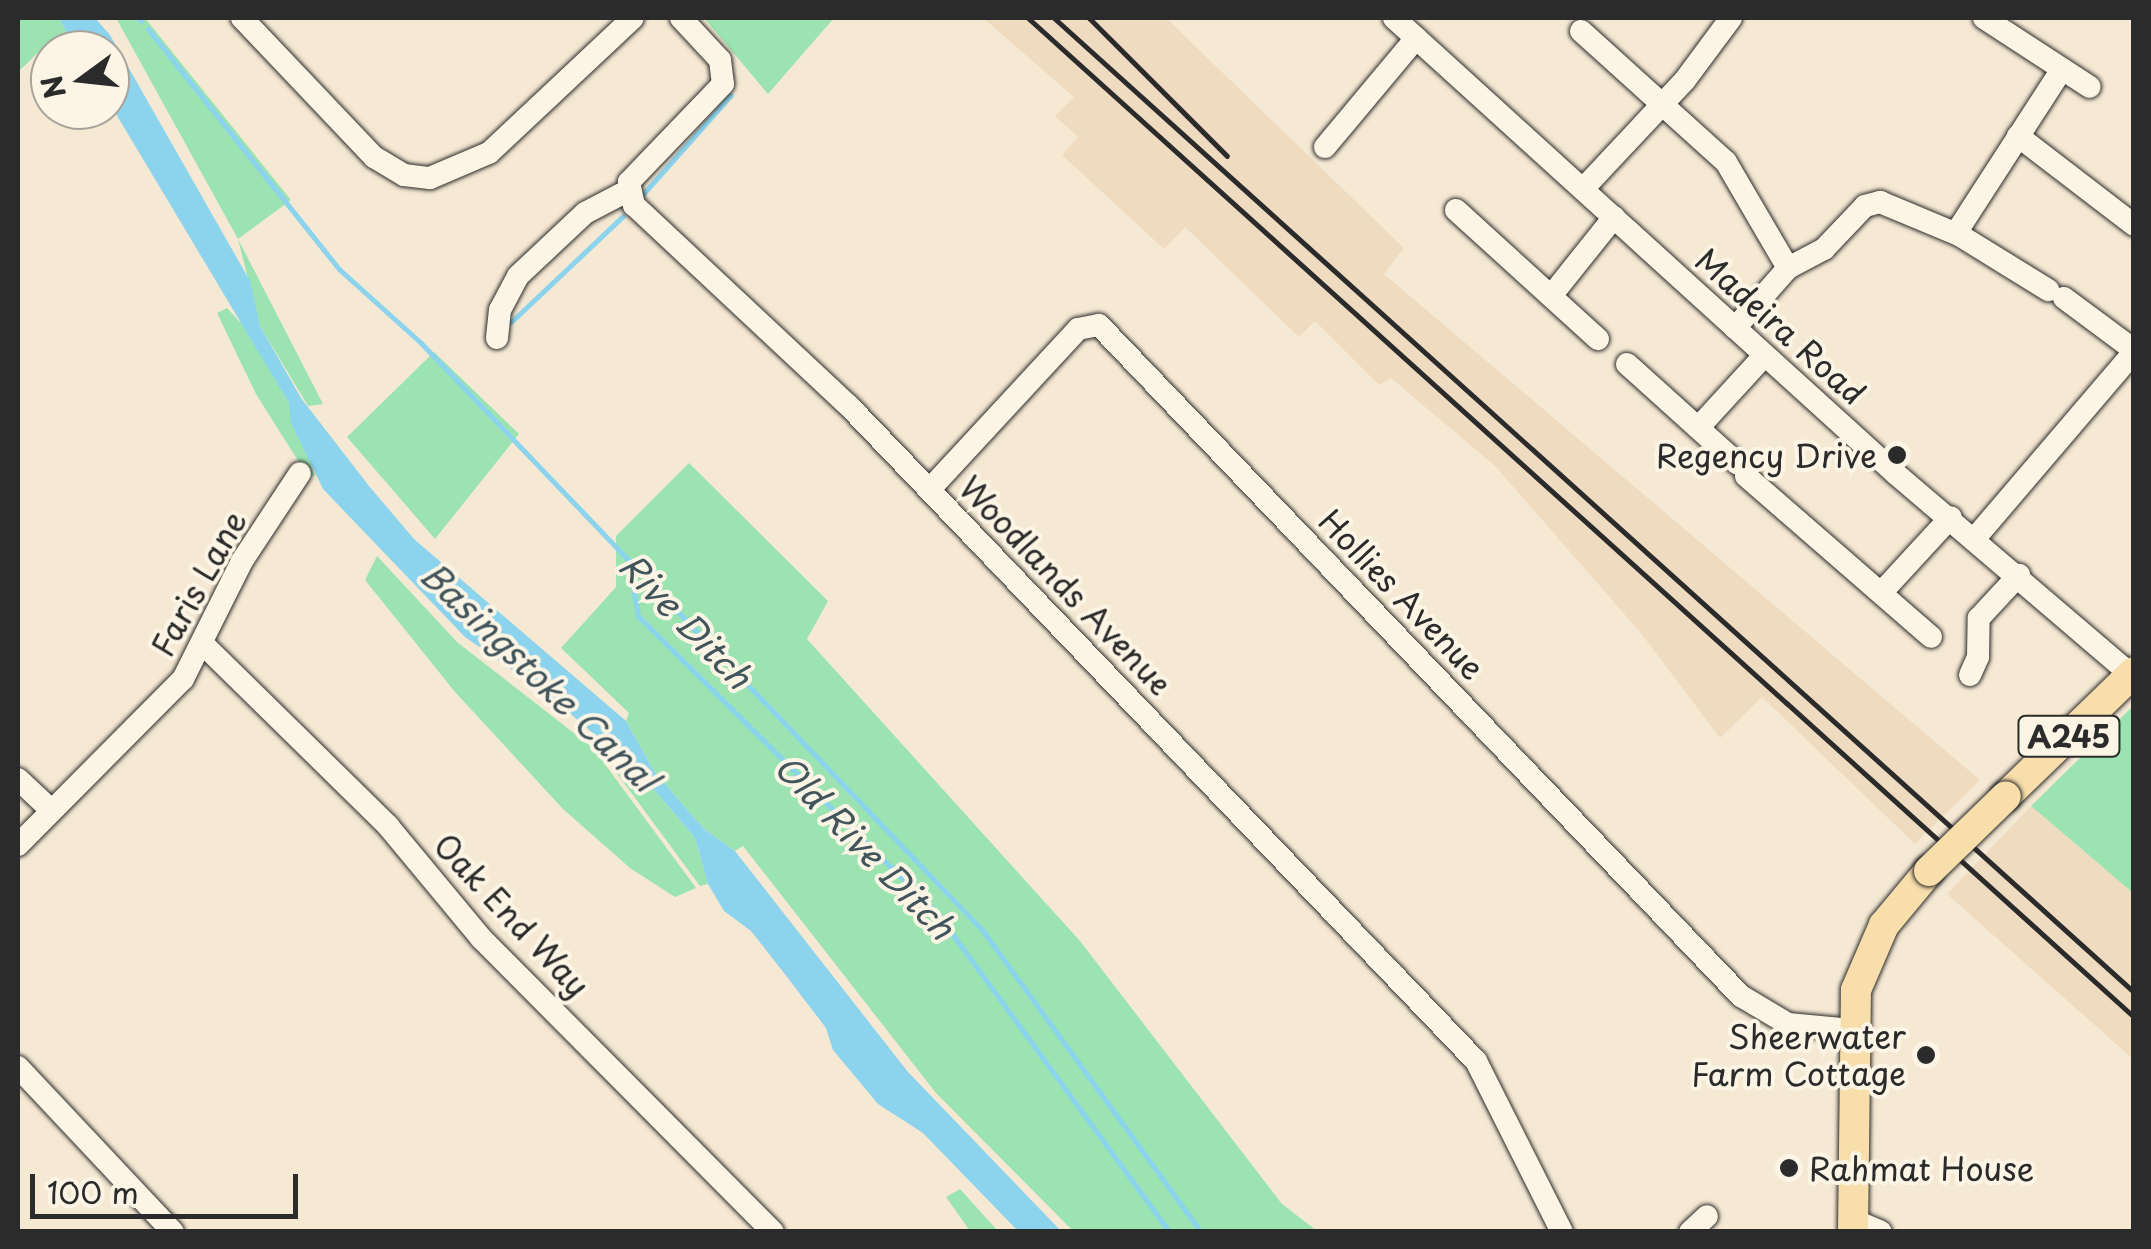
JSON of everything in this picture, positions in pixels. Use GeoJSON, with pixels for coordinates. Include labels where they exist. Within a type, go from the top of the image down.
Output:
{"type":"FeatureCollection","features":[{"type":"Feature","properties":{"kind":"main road","name":"A245"},"geometry":{"type":"LineString","coordinates":[[1862,1228],[1852,1030],[1858,980],[1875,942],[1929,871],[2132,674]]}},
{"type":"Feature","properties":{"kind":"street"},"geometry":{"type":"LineString","coordinates":[[242,18],[374,157],[404,175],[430,178],[490,153],[633,18]]}},
{"type":"Feature","properties":{"kind":"street"},"geometry":{"type":"LineString","coordinates":[[498,338],[500,310],[518,276],[593,207],[627,191],[631,179],[723,84],[720,60],[681,18]]}},
{"type":"Feature","properties":{"kind":"street","name":"Madeira Road"},"geometry":{"type":"LineString","coordinates":[[1394,18],[1765,355],[2132,674]]}},
{"type":"Feature","properties":{"kind":"street"},"geometry":{"type":"LineString","coordinates":[[1582,189],[1663,103],[1731,18]]}},
{"type":"Feature","properties":{"kind":"street"},"geometry":{"type":"LineString","coordinates":[[1984,18],[2090,88]]}},
{"type":"Feature","properties":{"kind":"street"},"geometry":{"type":"LineString","coordinates":[[1581,31],[1726,162],[1788,268]]}},
{"type":"Feature","properties":{"kind":"street"},"geometry":{"type":"LineString","coordinates":[[1325,147],[1362,122],[1416,38]]}},
{"type":"Feature","properties":{"kind":"street"},"geometry":{"type":"LineString","coordinates":[[1956,233],[2062,69]]}},
{"type":"Feature","properties":{"kind":"street"},"geometry":{"type":"LineString","coordinates":[[2018,136],[2134,224]]}},
{"type":"Feature","properties":{"kind":"street","name":"Woodlands Avenue"},"geometry":{"type":"LineString","coordinates":[[627,191],[639,211],[930,489],[1476,1061],[1562,1232]]}},
{"type":"Feature","properties":{"kind":"street"},"geometry":{"type":"LineString","coordinates":[[1736,328],[1788,268],[1824,249],[1866,206],[1880,202],[1956,233],[2056,294],[2134,351],[1976,537]]}},
{"type":"Feature","properties":{"kind":"street"},"geometry":{"type":"LineString","coordinates":[[1456,210],[1598,339]]}},
{"type":"Feature","properties":{"kind":"street"},"geometry":{"type":"LineString","coordinates":[[1551,296],[1614,217]]}},
{"type":"Feature","properties":{"kind":"street","name":"Hollies Avenue"},"geometry":{"type":"LineString","coordinates":[[930,489],[1078,329],[1099,325],[1741,996],[1788,1024],[1852,1030]]}},
{"type":"Feature","properties":{"kind":"street"},"geometry":{"type":"LineString","coordinates":[[1698,428],[1765,355]]}},
{"type":"Feature","properties":{"kind":"street"},"geometry":{"type":"LineString","coordinates":[[1627,364],[1931,637]]}},
{"type":"Feature","properties":{"kind":"street","name":"Faris Lane"},"geometry":{"type":"LineString","coordinates":[[18,845],[183,679],[242,561],[300,473]]}},
{"type":"Feature","properties":{"kind":"street"},"geometry":{"type":"LineString","coordinates":[[1881,593],[1951,517]]}},
{"type":"Feature","properties":{"kind":"street"},"geometry":{"type":"LineString","coordinates":[[1967,673],[1978,658],[1980,618],[2020,575]]}},
{"type":"Feature","properties":{"kind":"street","name":"Oak End Way"},"geometry":{"type":"LineString","coordinates":[[203,644],[388,826],[481,938],[772,1232]]}},
{"type":"Feature","properties":{"kind":"street"},"geometry":{"type":"LineString","coordinates":[[18,779],[50,810]]}},
{"type":"Feature","properties":{"kind":"street"},"geometry":{"type":"LineString","coordinates":[[18,1066],[173,1232]]}},
{"type":"Feature","properties":{"kind":"shaded area"},"geometry":{"type":"Polygon","coordinates":[[[983,18],[1166,18],[1404,248],[1384,274],[1980,780],[1915,844],[1762,697],[1720,738],[1640,632],[1495,466],[1391,378],[1379,385],[1315,321],[1299,337],[1185,227],[1164,249],[1062,155],[1078,137],[1055,116],[1074,97],[983,18]]]}},
{"type":"Feature","properties":{"kind":"shaded area"},"geometry":{"type":"Polygon","coordinates":[[[2031,806],[2133,893],[2133,1059],[1947,894],[2031,806]]]}},
{"type":"Feature","properties":{"kind":"green space"},"geometry":{"type":"Polygon","coordinates":[[[18,18],[59,18],[65,30],[30,30],[30,60],[18,72],[18,18]]]}},
{"type":"Feature","properties":{"kind":"green space"},"geometry":{"type":"Polygon","coordinates":[[[116,18],[145,18],[291,200],[238,239],[130,43],[130,30],[123,30],[116,18]]]}},
{"type":"Feature","properties":{"kind":"green space"},"geometry":{"type":"Polygon","coordinates":[[[704,18],[834,18],[768,94],[704,18]]]}},
{"type":"Feature","properties":{"kind":"green space"},"geometry":{"type":"Polygon","coordinates":[[[238,239],[323,404],[308,406],[260,326],[238,239]]]}},
{"type":"Feature","properties":{"kind":"green space"},"geometry":{"type":"Polygon","coordinates":[[[227,308],[249,332],[289,403],[315,476],[307,475],[256,394],[217,313],[227,308]]]}},
{"type":"Feature","properties":{"kind":"green space"},"geometry":{"type":"Polygon","coordinates":[[[434,352],[519,434],[435,539],[347,437],[434,352]]]}},
{"type":"Feature","properties":{"kind":"green space"},"geometry":{"type":"Polygon","coordinates":[[[689,463],[828,601],[807,639],[1080,941],[1282,1204],[1317,1231],[1073,1231],[936,1093],[743,846],[735,851],[704,829],[654,771],[626,721],[629,713],[561,648],[616,587],[616,536],[689,463]]]}},
{"type":"Feature","properties":{"kind":"green space"},"geometry":{"type":"Polygon","coordinates":[[[377,556],[457,642],[593,748],[696,888],[675,897],[630,868],[563,809],[455,692],[365,580],[377,556]]]}},
{"type":"Feature","properties":{"kind":"green space"},"geometry":{"type":"Polygon","coordinates":[[[2133,706],[2133,893],[2031,806],[2133,706]]]}},
{"type":"Feature","properties":{"kind":"green space"},"geometry":{"type":"Polygon","coordinates":[[[617,759],[645,779],[695,838],[708,884],[700,886],[607,760],[617,759]]]}},
{"type":"Feature","properties":{"kind":"green space"},"geometry":{"type":"Polygon","coordinates":[[[960,1189],[998,1231],[970,1231],[946,1197],[960,1189]]]}},
{"type":"Feature","properties":{"kind":"water","name":"Basingstoke Canal"},"geometry":{"type":"Polygon","coordinates":[[[59,18],[95,18],[106,30],[65,30],[59,18]]]}},
{"type":"Feature","properties":{"kind":"water","name":"Basingstoke Canal"},"geometry":{"type":"Polygon","coordinates":[[[130,70],[250,281],[260,326],[301,398],[369,486],[414,539],[626,721],[654,771],[704,829],[735,851],[908,1072],[1061,1231],[1018,1231],[923,1133],[878,1104],[833,1050],[826,1028],[751,931],[724,911],[708,884],[695,838],[645,779],[555,700],[465,637],[323,489],[291,423],[289,403],[126,130],[130,130],[130,70]]]}},
{"type":"Feature","properties":{"kind":"waterway","name":"Rive Ditch"},"geometry":{"type":"LineString","coordinates":[[138,18],[141,21]]}},
{"type":"Feature","properties":{"kind":"waterway","name":"Rive Ditch"},"geometry":{"type":"LineString","coordinates":[[148,29],[340,270],[420,342],[983,931],[1201,1232]]}},
{"type":"Feature","properties":{"kind":"waterway"},"geometry":{"type":"LineString","coordinates":[[643,194],[731,95]]}},
{"type":"Feature","properties":{"kind":"waterway"},"geometry":{"type":"LineString","coordinates":[[511,322],[623,216]]}},
{"type":"Feature","properties":{"kind":"waterway","name":"Old Rive Ditch"},"geometry":{"type":"LineString","coordinates":[[630,570],[638,616],[937,913],[1170,1232]]}},
{"type":"Feature","properties":{"kind":"railway"},"geometry":{"type":"LineString","coordinates":[[1028,18],[2134,1017]]}},
{"type":"Feature","properties":{"kind":"railway"},"geometry":{"type":"LineString","coordinates":[[1054,18],[2134,992]]}},
{"type":"Feature","properties":{"kind":"railway"},"geometry":{"type":"LineString","coordinates":[[1089,18],[1227,156]]}},
{"type":"Feature","properties":{"kind":"place","name":"Regency Drive"},"geometry":{"type":"Point","coordinates":[1897,455]}},
{"type":"Feature","properties":{"kind":"place","name":"Sheerwater Farm Cottage"},"geometry":{"type":"Point","coordinates":[1926,1055]}},
{"type":"Feature","properties":{"kind":"place","name":"Rahmat House"},"geometry":{"type":"Point","coordinates":[1789,1168]}}]}
